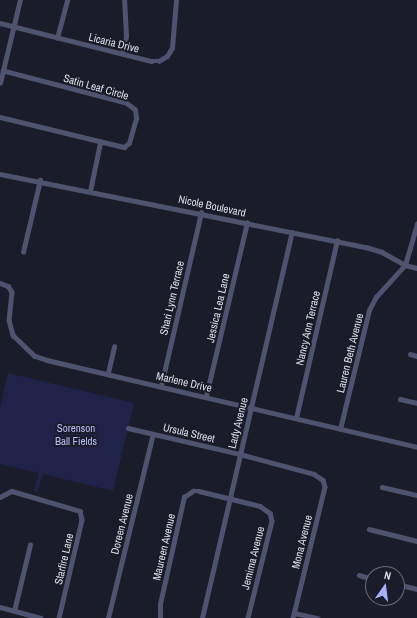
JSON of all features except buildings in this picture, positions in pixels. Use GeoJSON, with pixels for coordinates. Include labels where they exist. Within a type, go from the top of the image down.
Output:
{"type":"FeatureCollection","features":[{"type":"Feature","properties":{"kind":"street"},"geometry":{"type":"LineString","coordinates":[[0,83],[20,0]]}},
{"type":"Feature","properties":{"kind":"street"},"geometry":{"type":"LineString","coordinates":[[57,38],[67,0]]}},
{"type":"Feature","properties":{"kind":"street"},"geometry":{"type":"LineString","coordinates":[[122,54],[126,36],[124,0]]}},
{"type":"Feature","properties":{"kind":"street","name":"Licaria Drive"},"geometry":{"type":"LineString","coordinates":[[0,23],[151,61],[167,56],[174,35],[176,0]]}},
{"type":"Feature","properties":{"kind":"street","name":"Satin Leaf Circle"},"geometry":{"type":"LineString","coordinates":[[0,117],[100,143],[124,147],[129,143],[136,118],[131,106],[3,71]]}},
{"type":"Feature","properties":{"kind":"street"},"geometry":{"type":"LineString","coordinates":[[90,190],[100,143]]}},
{"type":"Feature","properties":{"kind":"street","name":"Nicole Boulevard"},"geometry":{"type":"LineString","coordinates":[[0,174],[40,180],[337,241],[382,252],[405,265],[417,268]]}},
{"type":"Feature","properties":{"kind":"street"},"geometry":{"type":"LineString","coordinates":[[23,252],[40,180]]}},
{"type":"Feature","properties":{"kind":"street","name":"Shari Lynn Terrace"},"geometry":{"type":"LineString","coordinates":[[161,386],[201,213]]}},
{"type":"Feature","properties":{"kind":"street","name":"Jessica Lea Lane"},"geometry":{"type":"LineString","coordinates":[[206,396],[247,223]]}},
{"type":"Feature","properties":{"kind":"street","name":"Lauren Beth Avenue"},"geometry":{"type":"LineString","coordinates":[[340,429],[369,310],[376,298],[405,265],[417,224]]}},
{"type":"Feature","properties":{"kind":"street","name":"Lady Avenue"},"geometry":{"type":"LineString","coordinates":[[202,618],[292,232]]}},
{"type":"Feature","properties":{"kind":"street","name":"Nancy Ann Terrace"},"geometry":{"type":"LineString","coordinates":[[296,418],[337,241]]}},
{"type":"Feature","properties":{"kind":"street","name":"Marlene Drive"},"geometry":{"type":"LineString","coordinates":[[0,283],[8,286],[12,292],[9,320],[13,335],[35,356],[417,447]]}},
{"type":"Feature","properties":{"kind":"street"},"geometry":{"type":"LineString","coordinates":[[108,373],[114,347]]}},
{"type":"Feature","properties":{"kind":"street"},"geometry":{"type":"LineString","coordinates":[[410,354],[417,356]]}},
{"type":"Feature","properties":{"kind":"street"},"geometry":{"type":"LineString","coordinates":[[400,399],[417,403]]}},
{"type":"Feature","properties":{"kind":"street","name":"Ursula Street"},"geometry":{"type":"LineString","coordinates":[[128,428],[240,454],[314,474]]}},
{"type":"Feature","properties":{"kind":"street","name":"Doreen Avenue"},"geometry":{"type":"LineString","coordinates":[[108,618],[153,434]]}},
{"type":"Feature","properties":{"kind":"street","name":"Mona Avenue"},"geometry":{"type":"LineString","coordinates":[[294,616],[325,488],[323,480],[314,474]]}},
{"type":"Feature","properties":{"kind":"street"},"geometry":{"type":"LineString","coordinates":[[382,487],[417,495]]}},
{"type":"Feature","properties":{"kind":"street","name":"Maureen Avenue"},"geometry":{"type":"LineString","coordinates":[[160,618],[160,604],[184,497],[193,491],[199,491],[230,498]]}},
{"type":"Feature","properties":{"kind":"street","name":"Starfire Lane"},"geometry":{"type":"LineString","coordinates":[[0,497],[12,492],[80,511],[82,520],[59,618]]}},
{"type":"Feature","properties":{"kind":"street","name":"Jemima Avenue"},"geometry":{"type":"LineString","coordinates":[[230,498],[260,506],[270,513],[272,521],[248,618]]}},
{"type":"Feature","properties":{"kind":"street"},"geometry":{"type":"LineString","coordinates":[[369,529],[417,540]]}},
{"type":"Feature","properties":{"kind":"street"},"geometry":{"type":"LineString","coordinates":[[14,611],[30,545]]}},
{"type":"Feature","properties":{"kind":"street"},"geometry":{"type":"LineString","coordinates":[[359,575],[365,577]]}},
{"type":"Feature","properties":{"kind":"street"},"geometry":{"type":"LineString","coordinates":[[405,586],[417,589]]}},
{"type":"Feature","properties":{"kind":"street"},"geometry":{"type":"LineString","coordinates":[[0,607],[41,618]]}},
{"type":"Feature","properties":{"kind":"street"},"geometry":{"type":"LineString","coordinates":[[294,616],[317,618]]}},
{"type":"Feature","properties":{"kind":"green space","name":"Sorenson Ball Fields"},"geometry":{"type":"Polygon","coordinates":[[[8,373],[134,403],[113,491],[43,474],[37,492],[34,491],[39,473],[0,464],[0,408],[8,373]]]}}]}
